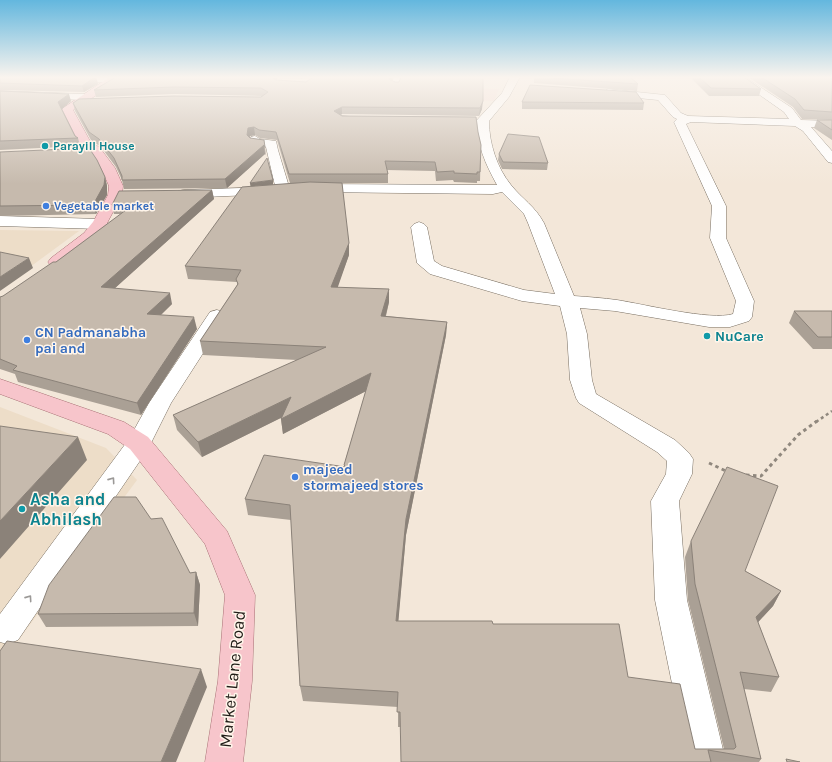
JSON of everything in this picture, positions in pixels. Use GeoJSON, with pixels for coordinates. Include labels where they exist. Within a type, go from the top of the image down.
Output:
{"type":"FeatureCollection","features":[{"type":"Feature","properties":{"kind":"main road"},"geometry":{"type":"LineString","coordinates":[[47,269],[90,236],[100,224],[114,195],[116,186],[108,168],[96,151],[85,143],[75,113]]}},
{"type":"Feature","properties":{"kind":"main road","name":"Market Lane Road"},"geometry":{"type":"LineString","coordinates":[[0,386],[116,428],[139,443],[217,538],[240,595],[235,681],[224,762]]}},
{"type":"Feature","properties":{"kind":"street"},"geometry":{"type":"LineString","coordinates":[[488,113],[479,120],[490,161],[505,187],[530,212],[536,223],[563,292],[569,302],[579,349],[582,388],[587,398],[666,446],[680,460],[679,474],[665,501],[671,600],[707,762]]}},
{"type":"Feature","properties":{"kind":"street"},"geometry":{"type":"LineString","coordinates":[[675,113],[685,119],[832,124]]}},
{"type":"Feature","properties":{"kind":"street"},"geometry":{"type":"LineString","coordinates":[[790,113],[797,122],[807,129],[832,159]]}},
{"type":"Feature","properties":{"kind":"street"},"geometry":{"type":"LineString","coordinates":[[419,227],[426,264],[436,270],[522,295],[569,302],[615,305],[708,321],[730,321],[742,317],[745,301],[718,238],[719,206],[680,122],[685,119]]}},
{"type":"Feature","properties":{"kind":"street"},"geometry":{"type":"LineString","coordinates":[[256,140],[255,142],[258,144],[272,144],[272,150],[283,190]]}},
{"type":"Feature","properties":{"kind":"street"},"geometry":{"type":"LineString","coordinates":[[75,152],[96,151]]}},
{"type":"Feature","properties":{"kind":"street"},"geometry":{"type":"LineString","coordinates":[[170,194],[257,193],[283,190],[493,190],[505,187]]}},
{"type":"Feature","properties":{"kind":"street"},"geometry":{"type":"LineString","coordinates":[[114,195],[130,195]]}},
{"type":"Feature","properties":{"kind":"street"},"geometry":{"type":"LineString","coordinates":[[0,221],[100,224]]}},
{"type":"Feature","properties":{"kind":"street"},"geometry":{"type":"LineString","coordinates":[[0,628],[7,630],[139,443],[160,403],[226,303]]}},
{"type":"Feature","properties":{"kind":"path"},"geometry":{"type":"LineString","coordinates":[[741,475],[761,476],[798,434],[832,411]]}},
{"type":"Feature","properties":{"kind":"path"},"geometry":{"type":"LineString","coordinates":[[680,460],[710,464],[734,474]]}},
{"type":"Feature","properties":{"kind":"shaded area"},"geometry":{"type":"Polygon","coordinates":[[[0,230],[79,231],[0,289],[0,230]]]}},
{"type":"Feature","properties":{"kind":"shaded area"},"geometry":{"type":"Polygon","coordinates":[[[0,407],[106,448],[137,480],[0,665],[0,407]]]}},
{"type":"Feature","properties":{"kind":"building"},"geometry":{"type":"Polygon","coordinates":[[[0,113],[63,113],[75,136],[78,138],[0,141],[0,113]]]}},
{"type":"Feature","properties":{"kind":"building"},"geometry":{"type":"Polygon","coordinates":[[[78,113],[336,113],[342,116],[476,117],[481,145],[480,172],[477,172],[477,174],[454,173],[454,171],[437,172],[435,162],[385,161],[388,174],[289,174],[276,132],[259,130],[254,127],[248,128],[247,135],[250,138],[264,140],[265,147],[264,145],[225,179],[122,180],[122,176],[114,158],[99,139],[89,132],[78,113]]]}},
{"type":"Feature","properties":{"kind":"building"},"geometry":{"type":"Polygon","coordinates":[[[817,120],[832,120],[832,130],[817,120]]]}},
{"type":"Feature","properties":{"kind":"building"},"geometry":{"type":"Polygon","coordinates":[[[508,134],[539,137],[548,163],[503,162],[499,154],[508,134]]]}},
{"type":"Feature","properties":{"kind":"building"},"geometry":{"type":"Polygon","coordinates":[[[89,148],[97,160],[105,177],[104,185],[93,205],[0,206],[0,152],[89,148]]]}},
{"type":"Feature","properties":{"kind":"building"},"geometry":{"type":"Polygon","coordinates":[[[267,158],[273,180],[250,183],[267,158]]]}},
{"type":"Feature","properties":{"kind":"building"},"geometry":{"type":"Polygon","coordinates":[[[310,182],[342,183],[349,243],[331,287],[389,289],[381,316],[447,322],[406,519],[396,621],[492,621],[493,624],[619,624],[628,677],[680,684],[695,749],[734,749],[736,747],[695,584],[691,541],[727,467],[778,486],[745,571],[781,591],[756,617],[779,677],[740,672],[761,759],[708,750],[711,762],[401,762],[400,712],[397,712],[398,692],[300,686],[290,505],[245,499],[264,455],[346,467],[344,465],[371,373],[281,419],[291,397],[198,442],[173,415],[326,347],[200,341],[238,284],[236,279],[241,270],[185,266],[242,187],[310,182]]]}},
{"type":"Feature","properties":{"kind":"building"},"geometry":{"type":"Polygon","coordinates":[[[212,190],[101,287],[170,293],[147,314],[194,317],[137,403],[13,370],[17,366],[0,359],[0,297],[53,262],[56,262],[134,204],[112,205],[119,191],[212,190]]]}},
{"type":"Feature","properties":{"kind":"building"},"geometry":{"type":"Polygon","coordinates":[[[0,252],[29,258],[0,277],[0,252]]]}},
{"type":"Feature","properties":{"kind":"building"},"geometry":{"type":"Polygon","coordinates":[[[794,311],[832,311],[832,337],[818,337],[794,311]]]}},
{"type":"Feature","properties":{"kind":"building"},"geometry":{"type":"Polygon","coordinates":[[[0,426],[78,437],[0,521],[0,426]]]}},
{"type":"Feature","properties":{"kind":"building"},"geometry":{"type":"Polygon","coordinates":[[[114,497],[136,497],[151,519],[162,518],[190,573],[196,572],[194,613],[38,614],[49,585],[114,497]]]}},
{"type":"Feature","properties":{"kind":"building"},"geometry":{"type":"Polygon","coordinates":[[[7,641],[201,669],[161,762],[0,762],[0,651],[7,641]]]}},
{"type":"Feature","properties":{"kind":"building"},"geometry":{"type":"Polygon","coordinates":[[[786,759],[800,762],[787,762],[786,759]]]}},
{"type":"Feature","properties":{"kind":"place","name":"Parayill House"},"geometry":{"type":"Point","coordinates":[45,146]}},
{"type":"Feature","properties":{"kind":"place","name":"Vegetable market"},"geometry":{"type":"Point","coordinates":[46,206]}},
{"type":"Feature","properties":{"kind":"place","name":"NuCare"},"geometry":{"type":"Point","coordinates":[707,336]}},
{"type":"Feature","properties":{"kind":"place","name":"CN Padmanabha pai and"},"geometry":{"type":"Point","coordinates":[27,340]}},
{"type":"Feature","properties":{"kind":"place","name":"majeed stormajeed stores"},"geometry":{"type":"Point","coordinates":[295,477]}},
{"type":"Feature","properties":{"kind":"place","name":"Asha and Abhilash"},"geometry":{"type":"Point","coordinates":[22,509]}}]}
